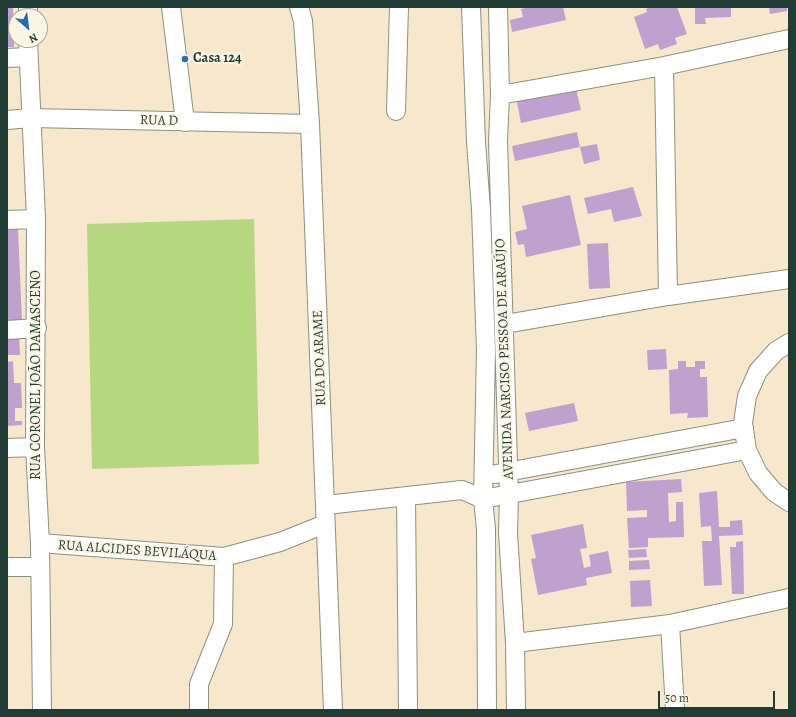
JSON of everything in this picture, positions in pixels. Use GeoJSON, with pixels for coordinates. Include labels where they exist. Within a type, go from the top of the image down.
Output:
{"type":"FeatureCollection","features":[{"type":"Feature","properties":{"kind":"street"},"geometry":{"type":"LineString","coordinates":[[171,7],[185,122]]}},
{"type":"Feature","properties":{"kind":"street","name":"RUA DO ARAME"},"geometry":{"type":"LineString","coordinates":[[299,7],[303,21],[310,124],[326,506],[325,524],[334,710]]}},
{"type":"Feature","properties":{"kind":"street"},"geometry":{"type":"LineString","coordinates":[[396,111],[399,7]]}},
{"type":"Feature","properties":{"kind":"street","name":"AVENIDA NARCISO PESSOA DE ARAÚJO"},"geometry":{"type":"LineString","coordinates":[[472,7],[476,142],[481,208],[486,351],[483,499],[486,529],[487,710]]}},
{"type":"Feature","properties":{"kind":"street","name":"AVENIDA NARCISO PESSOA DE ARAÚJO"},"geometry":{"type":"LineString","coordinates":[[498,7],[500,95],[498,141],[505,324],[509,495],[508,533],[516,644],[516,710]]}},
{"type":"Feature","properties":{"kind":"street"},"geometry":{"type":"LineString","coordinates":[[500,95],[664,66],[789,39]]}},
{"type":"Feature","properties":{"kind":"street"},"geometry":{"type":"LineString","coordinates":[[7,58],[28,49]]}},
{"type":"Feature","properties":{"kind":"street","name":"RUA CORONEL JOÃO DAMASCENO"},"geometry":{"type":"LineString","coordinates":[[28,49],[36,219],[35,447],[40,543],[42,710]]}},
{"type":"Feature","properties":{"kind":"street"},"geometry":{"type":"LineString","coordinates":[[664,66],[668,296]]}},
{"type":"Feature","properties":{"kind":"street","name":"RUA D"},"geometry":{"type":"LineString","coordinates":[[7,120],[31,118],[310,124]]}},
{"type":"Feature","properties":{"kind":"street"},"geometry":{"type":"LineString","coordinates":[[7,220],[36,219]]}},
{"type":"Feature","properties":{"kind":"street"},"geometry":{"type":"LineString","coordinates":[[505,324],[668,296],[789,279]]}},
{"type":"Feature","properties":{"kind":"street"},"geometry":{"type":"LineString","coordinates":[[7,330],[36,328]]}},
{"type":"Feature","properties":{"kind":"street"},"geometry":{"type":"LineString","coordinates":[[789,343],[776,351],[758,371],[747,396],[744,428],[747,450],[758,473],[774,492],[789,502]]}},
{"type":"Feature","properties":{"kind":"street"},"geometry":{"type":"LineString","coordinates":[[326,506],[462,490],[484,475],[508,473],[744,428]]}},
{"type":"Feature","properties":{"kind":"street"},"geometry":{"type":"LineString","coordinates":[[7,448],[35,447]]}},
{"type":"Feature","properties":{"kind":"street"},"geometry":{"type":"LineString","coordinates":[[462,490],[483,499],[747,450]]}},
{"type":"Feature","properties":{"kind":"street"},"geometry":{"type":"LineString","coordinates":[[406,497],[408,710]]}},
{"type":"Feature","properties":{"kind":"street","name":"RUA ALCIDES BEVILÁQUA"},"geometry":{"type":"LineString","coordinates":[[40,543],[224,558],[280,542],[325,524]]}},
{"type":"Feature","properties":{"kind":"street"},"geometry":{"type":"LineString","coordinates":[[199,710],[199,684],[223,624],[224,558]]}},
{"type":"Feature","properties":{"kind":"street"},"geometry":{"type":"LineString","coordinates":[[7,567],[40,567]]}},
{"type":"Feature","properties":{"kind":"street"},"geometry":{"type":"LineString","coordinates":[[516,644],[670,624],[789,598]]}},
{"type":"Feature","properties":{"kind":"street"},"geometry":{"type":"LineString","coordinates":[[670,624],[675,710]]}},
{"type":"Feature","properties":{"kind":"green space"},"geometry":{"type":"Polygon","coordinates":[[[254,219],[259,464],[92,469],[87,224],[254,219]]]}},
{"type":"Feature","properties":{"kind":"building"},"geometry":{"type":"Polygon","coordinates":[[[7,7],[13,7],[8,8],[7,47],[7,7]]]}},
{"type":"Feature","properties":{"kind":"building"},"geometry":{"type":"Polygon","coordinates":[[[530,7],[563,7],[566,20],[512,32],[510,20],[523,17],[521,9],[530,7]]]}},
{"type":"Feature","properties":{"kind":"building"},"geometry":{"type":"Polygon","coordinates":[[[651,7],[677,7],[687,34],[675,38],[677,44],[660,50],[658,44],[645,49],[634,17],[647,12],[646,9],[651,7]]]}},
{"type":"Feature","properties":{"kind":"building"},"geometry":{"type":"Polygon","coordinates":[[[695,7],[731,7],[731,17],[705,18],[706,24],[695,24],[695,7]]]}},
{"type":"Feature","properties":{"kind":"building"},"geometry":{"type":"Polygon","coordinates":[[[769,7],[787,7],[787,11],[770,14],[769,7]]]}},
{"type":"Feature","properties":{"kind":"building"},"geometry":{"type":"Polygon","coordinates":[[[575,84],[581,110],[521,123],[516,97],[575,84]]]}},
{"type":"Feature","properties":{"kind":"building"},"geometry":{"type":"Polygon","coordinates":[[[577,132],[580,147],[515,161],[512,146],[577,132]]]}},
{"type":"Feature","properties":{"kind":"building"},"geometry":{"type":"Polygon","coordinates":[[[597,144],[600,160],[584,164],[580,147],[597,144]]]}},
{"type":"Feature","properties":{"kind":"building"},"geometry":{"type":"Polygon","coordinates":[[[633,187],[642,216],[614,222],[611,209],[588,214],[584,198],[633,187]]]}},
{"type":"Feature","properties":{"kind":"building"},"geometry":{"type":"Polygon","coordinates":[[[570,195],[581,245],[526,257],[524,244],[518,245],[515,232],[527,229],[522,206],[570,195]]]}},
{"type":"Feature","properties":{"kind":"building"},"geometry":{"type":"Polygon","coordinates":[[[18,229],[22,321],[7,322],[7,230],[18,229]]]}},
{"type":"Feature","properties":{"kind":"building"},"geometry":{"type":"Polygon","coordinates":[[[608,243],[610,288],[589,289],[587,244],[608,243]]]}},
{"type":"Feature","properties":{"kind":"building"},"geometry":{"type":"Polygon","coordinates":[[[19,333],[20,355],[7,355],[7,334],[19,333]]]}},
{"type":"Feature","properties":{"kind":"building"},"geometry":{"type":"Polygon","coordinates":[[[666,349],[667,369],[648,370],[647,350],[666,349]]]}},
{"type":"Feature","properties":{"kind":"building"},"geometry":{"type":"Polygon","coordinates":[[[13,361],[14,383],[21,383],[22,408],[15,408],[15,421],[22,421],[22,425],[7,426],[7,362],[13,361]]]}},
{"type":"Feature","properties":{"kind":"building"},"geometry":{"type":"Polygon","coordinates":[[[678,361],[686,361],[686,367],[695,367],[695,361],[705,361],[705,369],[700,369],[700,377],[707,377],[708,417],[687,418],[688,413],[670,414],[669,370],[678,369],[678,361]]]}},
{"type":"Feature","properties":{"kind":"building"},"geometry":{"type":"Polygon","coordinates":[[[574,403],[578,421],[529,431],[525,413],[574,403]]]}},
{"type":"Feature","properties":{"kind":"building"},"geometry":{"type":"Polygon","coordinates":[[[681,479],[682,492],[668,493],[669,522],[676,521],[676,502],[683,502],[684,537],[648,538],[648,547],[629,548],[627,518],[647,517],[647,510],[627,511],[626,482],[681,479]]]}},
{"type":"Feature","properties":{"kind":"building"},"geometry":{"type":"Polygon","coordinates":[[[717,491],[719,527],[730,527],[730,521],[742,520],[743,535],[719,536],[722,585],[704,586],[702,541],[712,541],[711,526],[701,527],[699,493],[717,491]]]}},
{"type":"Feature","properties":{"kind":"building"},"geometry":{"type":"Polygon","coordinates":[[[583,524],[587,548],[580,549],[584,568],[591,566],[589,555],[608,551],[612,573],[586,578],[587,585],[538,595],[531,559],[536,558],[531,535],[583,524]]]}},
{"type":"Feature","properties":{"kind":"building"},"geometry":{"type":"Polygon","coordinates":[[[743,541],[744,594],[732,594],[730,547],[736,547],[736,542],[743,541]]]}},
{"type":"Feature","properties":{"kind":"building"},"geometry":{"type":"Polygon","coordinates":[[[646,549],[647,557],[629,558],[628,550],[646,549]]]}},
{"type":"Feature","properties":{"kind":"building"},"geometry":{"type":"Polygon","coordinates":[[[649,560],[650,569],[629,570],[629,561],[649,560]]]}},
{"type":"Feature","properties":{"kind":"building"},"geometry":{"type":"Polygon","coordinates":[[[650,580],[652,606],[631,607],[630,581],[650,580]]]}},
{"type":"Feature","properties":{"kind":"place","name":"Casa 124"},"geometry":{"type":"Point","coordinates":[185,59]}}]}
